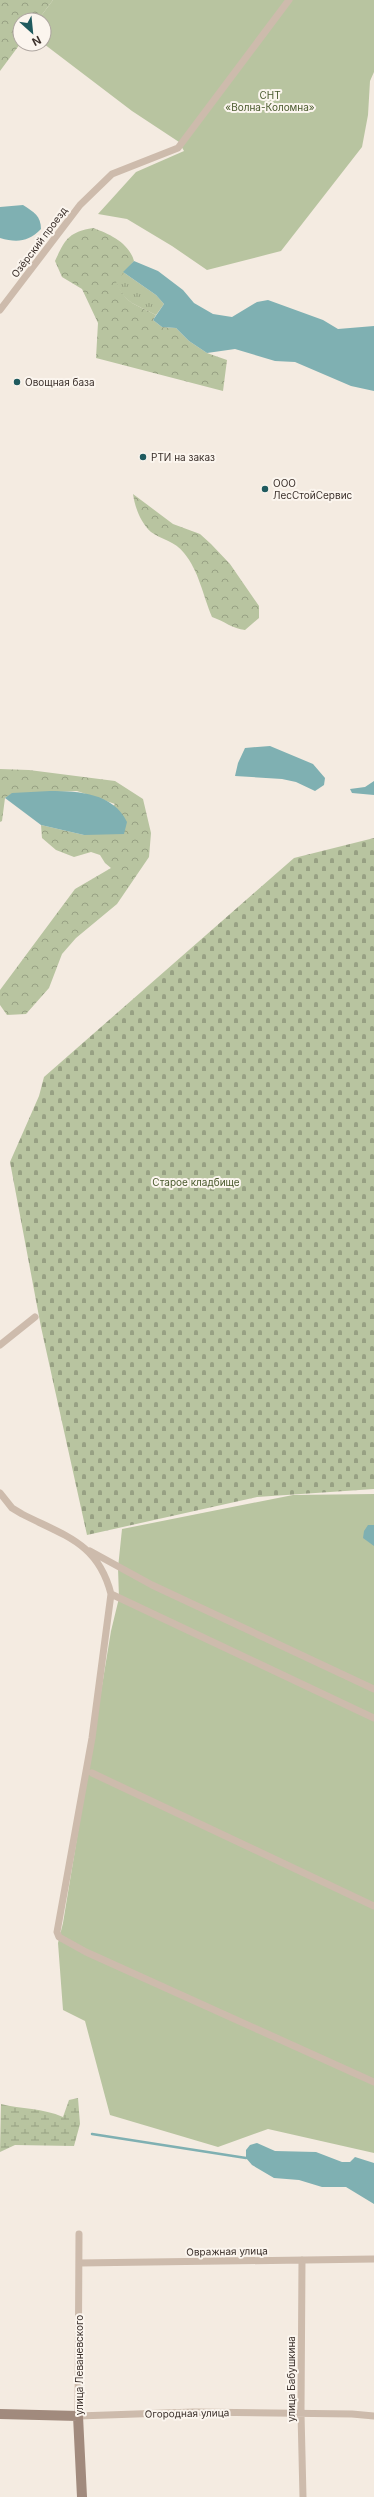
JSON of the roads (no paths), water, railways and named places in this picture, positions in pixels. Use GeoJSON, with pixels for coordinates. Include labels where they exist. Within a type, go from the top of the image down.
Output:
{"type":"FeatureCollection","features":[{"type":"Feature","properties":{"kind":"street","name":"Озёрский проезд"},"geometry":{"type":"LineString","coordinates":[[0,310],[80,205],[112,174],[178,148],[289,0]]}},
{"type":"Feature","properties":{"kind":"street"},"geometry":{"type":"LineString","coordinates":[[0,1345],[34,1317]]}},
{"type":"Feature","properties":{"kind":"street"},"geometry":{"type":"LineString","coordinates":[[0,1493],[12,1508],[152,1586],[374,1688]]}},
{"type":"Feature","properties":{"kind":"street"},"geometry":{"type":"LineString","coordinates":[[88,1549],[106,1575],[111,1594],[92,1738],[57,1932],[59,1937],[86,1952],[374,2082]]}},
{"type":"Feature","properties":{"kind":"street"},"geometry":{"type":"LineString","coordinates":[[111,1594],[374,1718]]}},
{"type":"Feature","properties":{"kind":"street"},"geometry":{"type":"LineString","coordinates":[[92,1773],[374,1906]]}},
{"type":"Feature","properties":{"kind":"street","name":"улица Леваневского"},"geometry":{"type":"LineString","coordinates":[[79,2234],[78,2416],[82,2497]]}},
{"type":"Feature","properties":{"kind":"street","name":"Овражная улица"},"geometry":{"type":"LineString","coordinates":[[80,2263],[374,2259]]}},
{"type":"Feature","properties":{"kind":"street","name":"улица Бабушкина"},"geometry":{"type":"LineString","coordinates":[[302,2260],[300,2413],[303,2497]]}},
{"type":"Feature","properties":{"kind":"street","name":"Огородная улица"},"geometry":{"type":"LineString","coordinates":[[0,2414],[78,2416],[194,2412],[300,2413],[374,2416]]}},
{"type":"Feature","properties":{"kind":"water"},"geometry":{"type":"Polygon","coordinates":[[[23,205],[36,215],[40,221],[41,229],[32,237],[27,239],[12,241],[0,238],[0,207],[23,205]]]}},
{"type":"Feature","properties":{"kind":"water"},"geometry":{"type":"Polygon","coordinates":[[[134,261],[158,271],[183,290],[194,303],[213,314],[232,317],[257,302],[268,300],[323,320],[338,329],[374,326],[374,391],[351,386],[295,362],[275,361],[235,349],[207,353],[189,341],[176,328],[162,327],[153,320],[164,304],[156,295],[123,272],[134,261]]]}},
{"type":"Feature","properties":{"kind":"water"},"geometry":{"type":"Polygon","coordinates":[[[270,746],[313,764],[325,778],[324,785],[315,791],[296,782],[282,779],[235,776],[238,763],[245,748],[270,746]]]}},
{"type":"Feature","properties":{"kind":"water"},"geometry":{"type":"Polygon","coordinates":[[[374,781],[374,795],[352,793],[350,789],[365,787],[374,781]]]}},
{"type":"Feature","properties":{"kind":"water"},"geometry":{"type":"Polygon","coordinates":[[[50,791],[83,793],[104,799],[121,812],[127,822],[124,834],[84,835],[41,825],[5,798],[12,793],[50,791]]]}},
{"type":"Feature","properties":{"kind":"water"},"geometry":{"type":"Polygon","coordinates":[[[368,1525],[374,1525],[374,1546],[363,1538],[364,1531],[368,1525]]]}},
{"type":"Feature","properties":{"kind":"water"},"geometry":{"type":"Polygon","coordinates":[[[257,2143],[275,2151],[316,2152],[342,2162],[350,2162],[355,2157],[374,2163],[374,2204],[346,2187],[322,2187],[299,2180],[274,2178],[252,2165],[246,2158],[246,2150],[250,2145],[257,2143]]]}},
{"type":"Feature","properties":{"kind":"waterway"},"geometry":{"type":"LineString","coordinates":[[92,2134],[246,2158]]}},
{"type":"Feature","properties":{"kind":"place","name":"Овощная база"},"geometry":{"type":"Point","coordinates":[17,382]}},
{"type":"Feature","properties":{"kind":"place","name":"РТИ на заказ"},"geometry":{"type":"Point","coordinates":[143,457]}},
{"type":"Feature","properties":{"kind":"place","name":"ООО ЛесСтойСервис"},"geometry":{"type":"Point","coordinates":[265,489]}},
{"type":"Feature","properties":{"kind":"park label","name":"СНТ «Волна-Коломна»"},"geometry":{"type":"Point","coordinates":[270,100]}},
{"type":"Feature","properties":{"kind":"park label","name":"Старое кладбище"},"geometry":{"type":"Point","coordinates":[196,1182]}}]}
